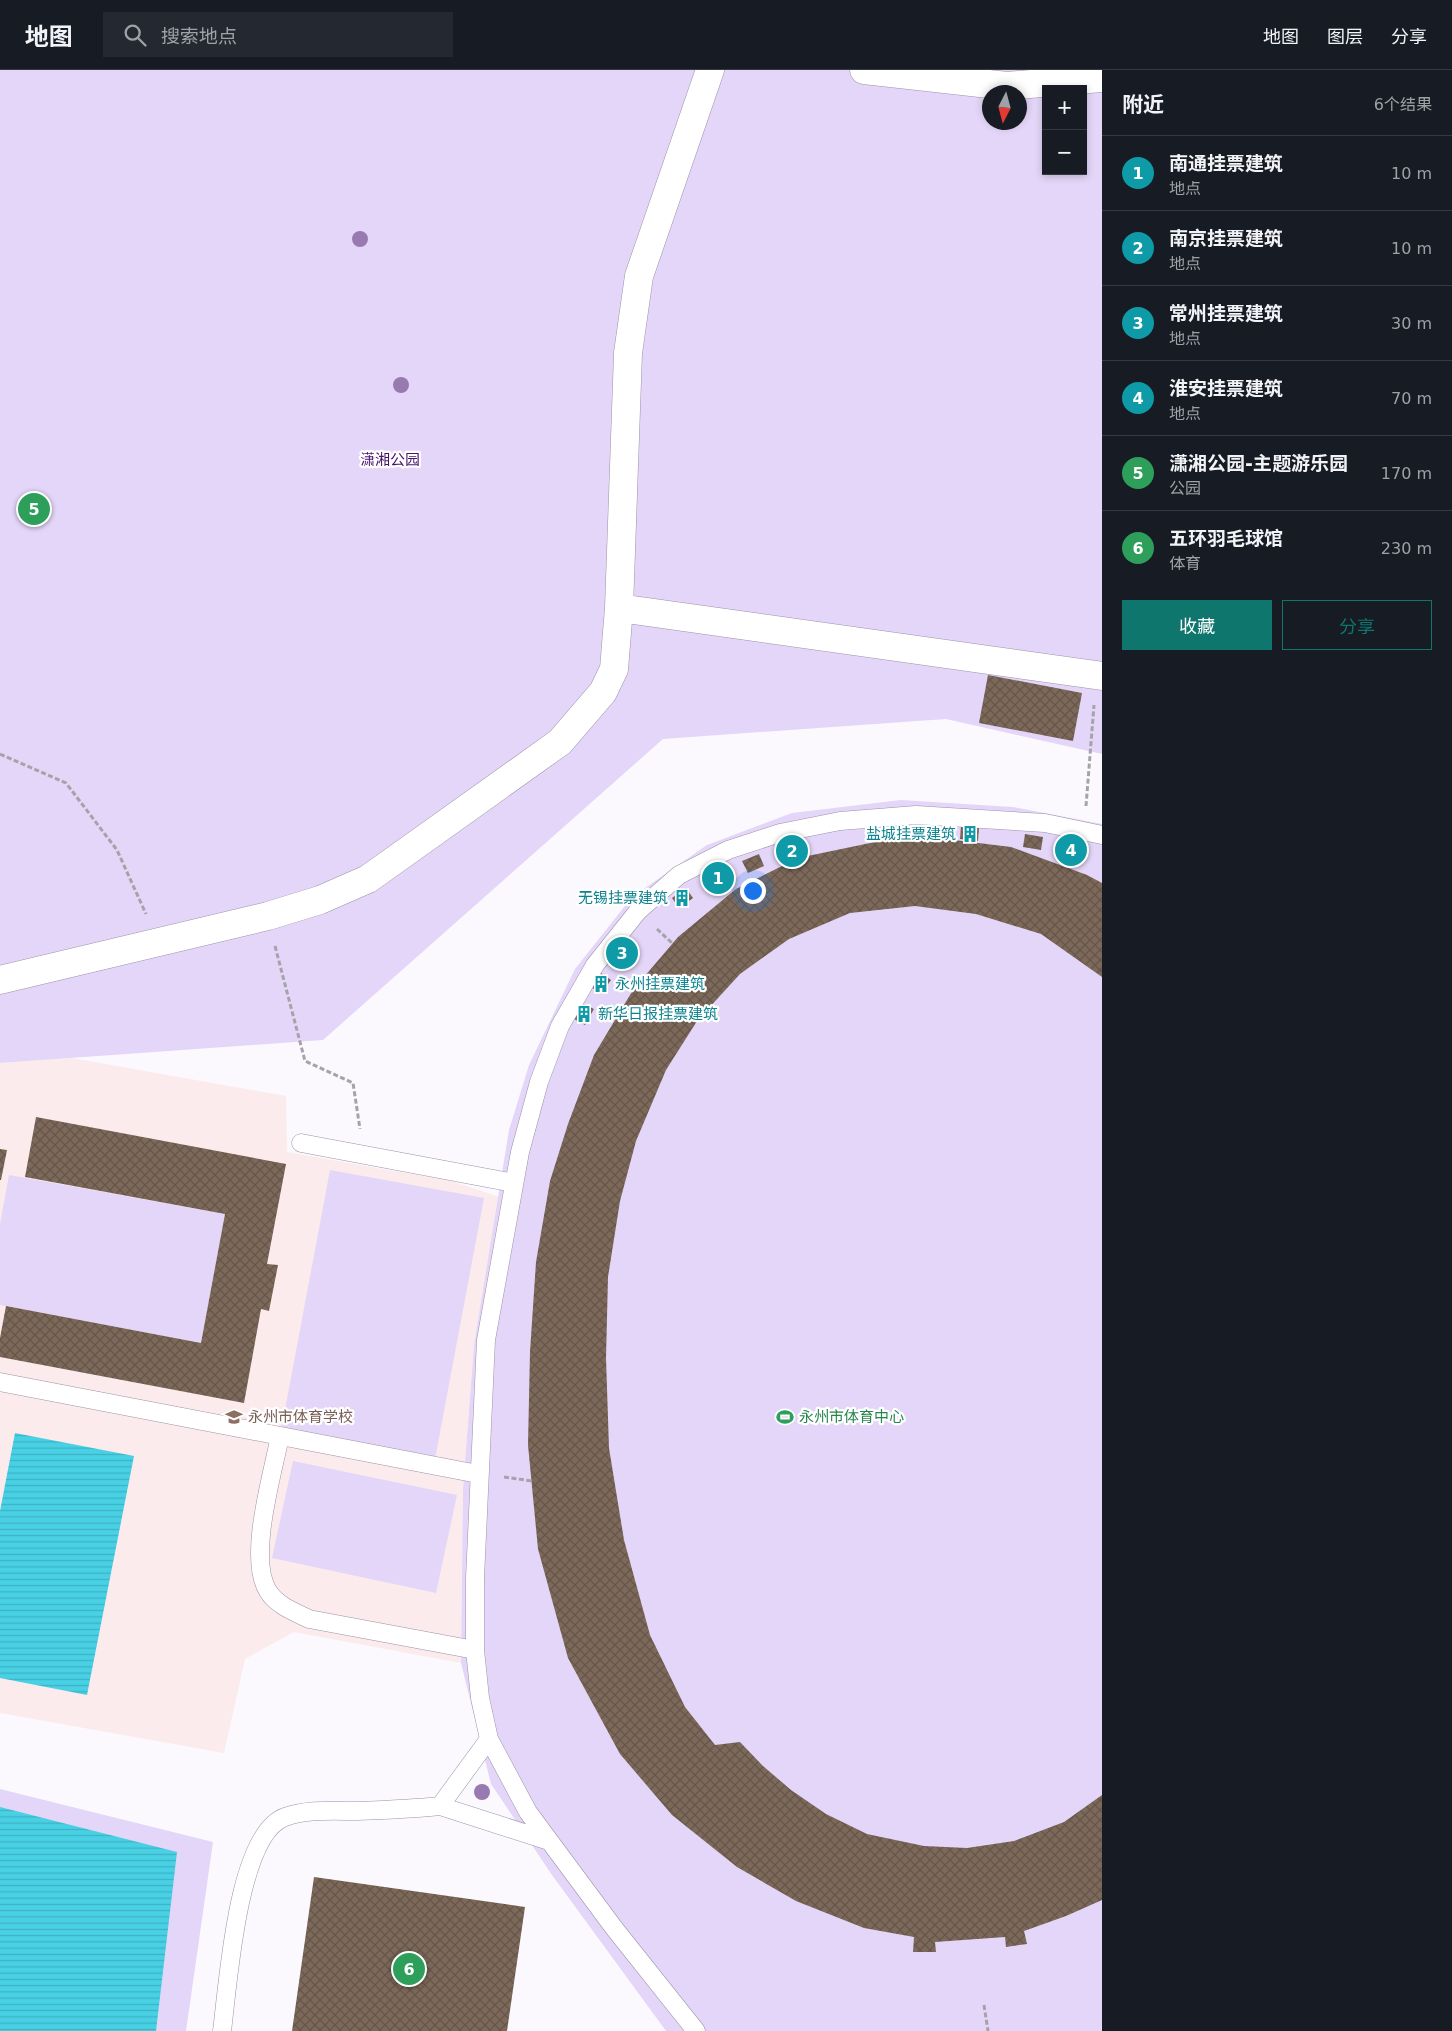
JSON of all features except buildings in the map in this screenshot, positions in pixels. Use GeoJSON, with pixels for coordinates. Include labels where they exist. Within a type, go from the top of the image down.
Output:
{"type":"FeatureCollection","features":[{"type":"Feature","properties":{"kind":"street"},"geometry":{"type":"LineString","coordinates":[[0,980],[268,916],[320,900],[368,879],[560,742],[603,692],[614,669],[619,608],[628,353],[639,276],[710,70]]}},
{"type":"Feature","properties":{"kind":"street"},"geometry":{"type":"LineString","coordinates":[[864,70],[1007,86],[1102,78]]}},
{"type":"Feature","properties":{"kind":"street"},"geometry":{"type":"LineString","coordinates":[[619,608],[1099,675]]}},
{"type":"Feature","properties":{"kind":"lane"},"geometry":{"type":"LineString","coordinates":[[696,2031],[528,1812],[489,1739],[480,1698],[475,1650],[478,1474],[486,1340],[514,1183],[538,1082],[560,1026],[596,965],[632,919],[679,875],[728,850],[780,833],[840,821],[916,815],[961,816],[1045,823],[1102,835]]}},
{"type":"Feature","properties":{"kind":"lane"},"geometry":{"type":"LineString","coordinates":[[301,1143],[514,1183]]}},
{"type":"Feature","properties":{"kind":"lane"},"geometry":{"type":"LineString","coordinates":[[0,1382],[478,1474]]}},
{"type":"Feature","properties":{"kind":"lane"},"geometry":{"type":"LineString","coordinates":[[280,1436],[260,1541],[260,1569],[268,1591],[286,1608],[308,1619],[475,1650]]}},
{"type":"Feature","properties":{"kind":"lane"},"geometry":{"type":"LineString","coordinates":[[440,1806],[489,1739]]}},
{"type":"Feature","properties":{"kind":"lane"},"geometry":{"type":"LineString","coordinates":[[222,2031],[239,1906],[250,1863],[264,1835],[282,1818],[309,1812],[440,1806],[549,1841]]}},
{"type":"Feature","properties":{"kind":"path"},"geometry":{"type":"LineString","coordinates":[[1084,830],[1099,675]]}},
{"type":"Feature","properties":{"kind":"path"},"geometry":{"type":"LineString","coordinates":[[0,754],[66,783],[117,850],[159,942]]}},
{"type":"Feature","properties":{"kind":"path"},"geometry":{"type":"LineString","coordinates":[[268,916],[305,1062],[353,1083],[365,1155]]}},
{"type":"Feature","properties":{"kind":"path"},"geometry":{"type":"LineString","coordinates":[[984,2005],[988,2031]]}},
{"type":"Feature","properties":{"kind":"shaded area","name":"永州市体育学校"},"geometry":{"type":"Polygon","coordinates":[[[72,1058],[286,1096],[287,1152],[451,1181],[500,1197],[474,1345],[463,1489],[461,1663],[294,1632],[245,1659],[224,1753],[0,1713],[0,1063],[72,1058]]]}},
{"type":"Feature","properties":{"kind":"green space","name":"潇湘公园"},"geometry":{"type":"Polygon","coordinates":[[[0,70],[1102,70],[1102,754],[946,719],[663,739],[323,1040],[0,1063],[0,70]]]}},
{"type":"Feature","properties":{"kind":"green space","name":"永州市体育中心"},"geometry":{"type":"Polygon","coordinates":[[[901,800],[1013,807],[1102,824],[1102,2031],[666,2031],[552,1875],[491,1784],[461,1663],[463,1489],[474,1345],[509,1130],[529,1065],[575,969],[632,897],[707,845],[792,813],[901,800]]]}},
{"type":"Feature","properties":{"kind":"green space"},"geometry":{"type":"Polygon","coordinates":[[[330,1170],[484,1198],[435,1459],[281,1431],[330,1170]]]}},
{"type":"Feature","properties":{"kind":"green space"},"geometry":{"type":"Polygon","coordinates":[[[9,1175],[225,1214],[201,1343],[0,1305],[0,1224],[9,1175]]]}},
{"type":"Feature","properties":{"kind":"green space"},"geometry":{"type":"Polygon","coordinates":[[[293,1461],[457,1495],[436,1593],[272,1558],[293,1461]]]}},
{"type":"Feature","properties":{"kind":"green space"},"geometry":{"type":"Polygon","coordinates":[[[0,1789],[213,1842],[186,2031],[0,2031],[0,1789]]]}},
{"type":"Feature","properties":{"kind":"water"},"geometry":{"type":"Polygon","coordinates":[[[15,1433],[134,1456],[87,1695],[0,1678],[0,1511],[15,1433]]]}},
{"type":"Feature","properties":{"kind":"water"},"geometry":{"type":"Polygon","coordinates":[[[0,1807],[177,1852],[156,2031],[0,2031],[0,1807]]]}},
{"type":"Feature","properties":{"kind":"place","name":"潇湘公园-主题游乐园"},"geometry":{"type":"Point","coordinates":[34,509]}},
{"type":"Feature","properties":{"kind":"place","name":"盐城挂票建筑"},"geometry":{"type":"Point","coordinates":[970,834]}},
{"type":"Feature","properties":{"kind":"place","name":"淮安挂票建筑"},"geometry":{"type":"Point","coordinates":[1071,850]}},
{"type":"Feature","properties":{"kind":"place","name":"南京挂票建筑"},"geometry":{"type":"Point","coordinates":[792,851]}},
{"type":"Feature","properties":{"kind":"place","name":"南通挂票建筑"},"geometry":{"type":"Point","coordinates":[718,878]}},
{"type":"Feature","properties":{"kind":"place","name":"无锡挂票建筑"},"geometry":{"type":"Point","coordinates":[682,898]}},
{"type":"Feature","properties":{"kind":"place","name":"常州挂票建筑"},"geometry":{"type":"Point","coordinates":[622,953]}},
{"type":"Feature","properties":{"kind":"place","name":"永州挂票建筑"},"geometry":{"type":"Point","coordinates":[601,984]}},
{"type":"Feature","properties":{"kind":"place","name":"新华日报挂票建筑"},"geometry":{"type":"Point","coordinates":[584,1014]}},
{"type":"Feature","properties":{"kind":"place","name":"永州市体育学校"},"geometry":{"type":"Point","coordinates":[234,1417]}},
{"type":"Feature","properties":{"kind":"place","name":"永州市体育中心"},"geometry":{"type":"Point","coordinates":[785,1417]}},
{"type":"Feature","properties":{"kind":"place","name":"五环羽毛球馆"},"geometry":{"type":"Point","coordinates":[409,1969]}}]}
